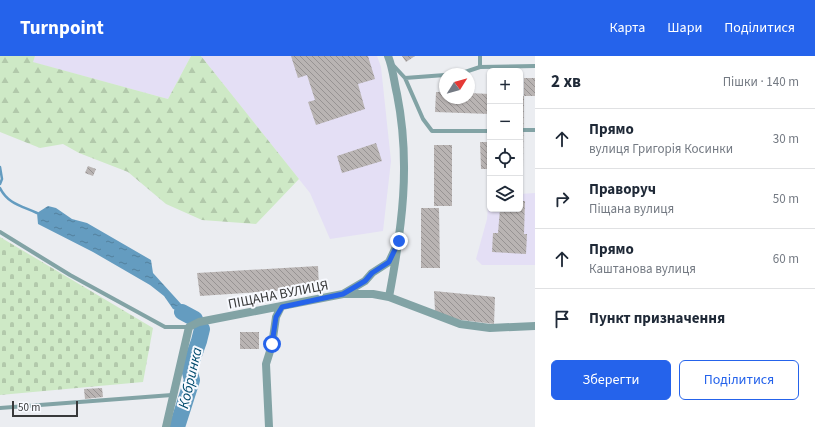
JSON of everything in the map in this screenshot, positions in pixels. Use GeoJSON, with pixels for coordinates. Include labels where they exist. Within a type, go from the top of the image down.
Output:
{"type":"FeatureCollection","features":[{"type":"Feature","properties":{"kind":"street"},"geometry":{"type":"LineString","coordinates":[[389,59],[400,108],[404,148],[405,190],[399,241],[389,297]]}},
{"type":"Feature","properties":{"kind":"street"},"geometry":{"type":"LineString","coordinates":[[343,294],[365,281],[372,273],[389,262],[399,241]]}},
{"type":"Feature","properties":{"kind":"street","name":"ПІЩАНА ВУЛИЦЯ"},"geometry":{"type":"LineString","coordinates":[[189,327],[199,322],[343,294],[373,294],[389,297],[460,324],[490,328],[535,326]]}},
{"type":"Feature","properties":{"kind":"street"},"geometry":{"type":"LineString","coordinates":[[269,427],[266,364],[272,344],[276,317],[282,307]]}},
{"type":"Feature","properties":{"kind":"street"},"geometry":{"type":"LineString","coordinates":[[166,427],[172,395],[189,327]]}},
{"type":"Feature","properties":{"kind":"lane"},"geometry":{"type":"LineString","coordinates":[[480,56],[480,67]]}},
{"type":"Feature","properties":{"kind":"lane"},"geometry":{"type":"LineString","coordinates":[[389,59],[405,78],[423,119],[432,131],[487,131]]}},
{"type":"Feature","properties":{"kind":"lane"},"geometry":{"type":"LineString","coordinates":[[475,69],[480,67],[535,66]]}},
{"type":"Feature","properties":{"kind":"lane"},"geometry":{"type":"LineString","coordinates":[[405,78],[439,75]]}},
{"type":"Feature","properties":{"kind":"lane"},"geometry":{"type":"LineString","coordinates":[[523,130],[535,130]]}},
{"type":"Feature","properties":{"kind":"lane","name":"ПІЩАНА ВУЛИЦЯ"},"geometry":{"type":"LineString","coordinates":[[0,232],[70,275],[166,327],[189,327]]}},
{"type":"Feature","properties":{"kind":"lane"},"geometry":{"type":"LineString","coordinates":[[0,408],[172,395]]}},
{"type":"Feature","properties":{"kind":"shaded area"},"geometry":{"type":"Polygon","coordinates":[[[35,56],[191,56],[168,99],[32,62],[35,56]]]}},
{"type":"Feature","properties":{"kind":"shaded area"},"geometry":{"type":"Polygon","coordinates":[[[201,56],[377,56],[381,67],[391,161],[383,231],[330,239],[310,193],[201,56]]]}},
{"type":"Feature","properties":{"kind":"shaded area"},"geometry":{"type":"Polygon","coordinates":[[[535,193],[535,265],[482,265],[476,259],[488,212],[523,212],[523,194],[535,193]]]}},
{"type":"Feature","properties":{"kind":"green space"},"geometry":{"type":"Polygon","coordinates":[[[0,56],[35,56],[33,62],[168,99],[191,56],[201,56],[299,179],[256,224],[202,220],[166,204],[128,172],[79,153],[63,144],[40,148],[0,132],[0,56]]]}},
{"type":"Feature","properties":{"kind":"green space"},"geometry":{"type":"Polygon","coordinates":[[[0,237],[153,328],[143,382],[0,395],[0,237]]]}},
{"type":"Feature","properties":{"kind":"water","name":"Кобринка"},"geometry":{"type":"Polygon","coordinates":[[[48,206],[56,208],[72,219],[87,223],[151,260],[153,273],[182,305],[182,312],[173,309],[164,296],[150,285],[93,252],[38,224],[37,213],[48,206]]]}},
{"type":"Feature","properties":{"kind":"building"},"geometry":{"type":"Polygon","coordinates":[[[291,56],[368,56],[375,79],[358,84],[365,109],[316,125],[308,102],[315,100],[307,75],[298,78],[291,56]]]}},
{"type":"Feature","properties":{"kind":"building"},"geometry":{"type":"Polygon","coordinates":[[[402,56],[415,56],[406,62],[402,56]]]}},
{"type":"Feature","properties":{"kind":"building"},"geometry":{"type":"Polygon","coordinates":[[[524,78],[535,78],[535,96],[524,96],[524,78]]]}},
{"type":"Feature","properties":{"kind":"building"},"geometry":{"type":"Polygon","coordinates":[[[436,92],[439,92],[439,104],[475,104],[475,93],[487,94],[487,114],[435,112],[436,92]]]}},
{"type":"Feature","properties":{"kind":"building"},"geometry":{"type":"Polygon","coordinates":[[[523,96],[524,96],[523,170],[523,96]]]}},
{"type":"Feature","properties":{"kind":"building"},"geometry":{"type":"Polygon","coordinates":[[[480,142],[487,142],[487,169],[481,169],[480,142]]]}},
{"type":"Feature","properties":{"kind":"building"},"geometry":{"type":"Polygon","coordinates":[[[376,143],[382,161],[342,173],[337,156],[376,143]]]}},
{"type":"Feature","properties":{"kind":"building"},"geometry":{"type":"Polygon","coordinates":[[[434,145],[452,145],[452,206],[434,206],[434,145]]]}},
{"type":"Feature","properties":{"kind":"building"},"geometry":{"type":"Polygon","coordinates":[[[88,166],[96,169],[93,176],[85,173],[88,166]]]}},
{"type":"Feature","properties":{"kind":"building"},"geometry":{"type":"Polygon","coordinates":[[[523,201],[525,201],[524,234],[527,234],[526,254],[492,252],[493,233],[498,233],[500,212],[523,212],[523,201]]]}},
{"type":"Feature","properties":{"kind":"building"},"geometry":{"type":"Polygon","coordinates":[[[421,208],[439,208],[440,268],[421,268],[421,208]]]}},
{"type":"Feature","properties":{"kind":"building"},"geometry":{"type":"Polygon","coordinates":[[[318,266],[319,288],[200,296],[197,273],[318,266]]]}},
{"type":"Feature","properties":{"kind":"building"},"geometry":{"type":"Polygon","coordinates":[[[434,291],[495,297],[494,324],[454,319],[435,311],[434,291]]]}},
{"type":"Feature","properties":{"kind":"building"},"geometry":{"type":"Polygon","coordinates":[[[240,332],[259,332],[259,349],[240,349],[240,332]]]}},
{"type":"Feature","properties":{"kind":"building"},"geometry":{"type":"Polygon","coordinates":[[[102,388],[103,397],[85,399],[84,389],[102,388]]]}},
{"type":"Feature","properties":{"kind":"waterway","name":"Кобринка"},"geometry":{"type":"LineString","coordinates":[[0,167],[2,179],[0,184]]}},
{"type":"Feature","properties":{"kind":"waterway","name":"Кобринка"},"geometry":{"type":"LineString","coordinates":[[0,188],[11,201],[37,213]]}},
{"type":"Feature","properties":{"kind":"waterway","name":"Кобринка"},"geometry":{"type":"LineString","coordinates":[[182,312],[195,319]]}},
{"type":"Feature","properties":{"kind":"waterway","name":"Кобринка"},"geometry":{"type":"LineString","coordinates":[[177,427],[192,380],[189,369],[202,329]]}},
{"type":"Feature","properties":{"kind":"route"},"geometry":{"type":"LineString","coordinates":[[272,344],[276,317],[282,307],[343,294],[365,281],[372,273],[389,262],[399,241]]}}]}
